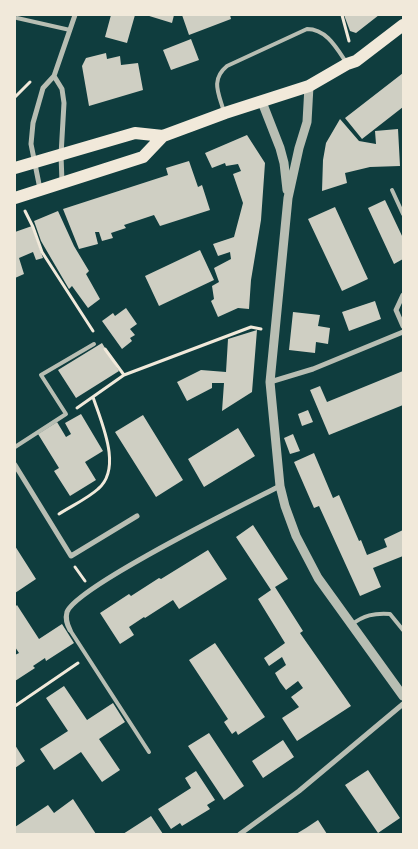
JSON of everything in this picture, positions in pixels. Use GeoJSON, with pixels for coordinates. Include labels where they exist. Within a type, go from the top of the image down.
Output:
{"type":"FeatureCollection","features":[{"type":"Feature","properties":{"kind":"main road"},"geometry":{"type":"LineString","coordinates":[[15,198],[143,156],[163,136],[225,113],[309,86],[359,59],[403,25]]}},
{"type":"Feature","properties":{"kind":"main road"},"geometry":{"type":"LineString","coordinates":[[15,168],[135,133],[163,136]]}},
{"type":"Feature","properties":{"kind":"street"},"geometry":{"type":"LineString","coordinates":[[40,190],[31,144],[33,123],[43,88],[54,76],[75,15]]}},
{"type":"Feature","properties":{"kind":"street"},"geometry":{"type":"LineString","coordinates":[[54,76],[62,89],[64,116],[61,155],[62,182]]}},
{"type":"Feature","properties":{"kind":"street"},"geometry":{"type":"LineString","coordinates":[[309,86],[307,122],[288,198],[270,382],[280,486],[296,536],[318,578],[403,696]]}},
{"type":"Feature","properties":{"kind":"street"},"geometry":{"type":"LineString","coordinates":[[262,102],[280,148],[284,163],[288,198]]}},
{"type":"Feature","properties":{"kind":"street"},"geometry":{"type":"LineString","coordinates":[[403,295],[396,310],[403,326]]}},
{"type":"Feature","properties":{"kind":"street"},"geometry":{"type":"LineString","coordinates":[[270,382],[313,369],[403,332]]}},
{"type":"Feature","properties":{"kind":"street"},"geometry":{"type":"LineString","coordinates":[[16,468],[71,556],[137,516]]}},
{"type":"Feature","properties":{"kind":"street"},"geometry":{"type":"LineString","coordinates":[[70,630],[66,621],[68,610],[90,590],[191,531],[280,486]]}},
{"type":"Feature","properties":{"kind":"street"},"geometry":{"type":"LineString","coordinates":[[240,834],[299,791],[403,704]]}},
{"type":"Feature","properties":{"kind":"lane"},"geometry":{"type":"LineString","coordinates":[[16,18],[70,30]]}},
{"type":"Feature","properties":{"kind":"lane"},"geometry":{"type":"LineString","coordinates":[[225,113],[216,82],[220,71],[226,66],[307,29],[316,29],[323,33],[337,48],[347,64]]}},
{"type":"Feature","properties":{"kind":"lane"},"geometry":{"type":"LineString","coordinates":[[392,190],[403,214]]}},
{"type":"Feature","properties":{"kind":"lane"},"geometry":{"type":"LineString","coordinates":[[15,447],[66,414],[42,375],[94,344]]}},
{"type":"Feature","properties":{"kind":"lane"},"geometry":{"type":"LineString","coordinates":[[351,626],[360,618],[375,613],[390,614],[403,630]]}},
{"type":"Feature","properties":{"kind":"lane"},"geometry":{"type":"LineString","coordinates":[[70,630],[149,752]]}},
{"type":"Feature","properties":{"kind":"path"},"geometry":{"type":"LineString","coordinates":[[342,15],[349,41]]}},
{"type":"Feature","properties":{"kind":"path"},"geometry":{"type":"LineString","coordinates":[[21,211],[26,211],[42,252],[95,335]]}},
{"type":"Feature","properties":{"kind":"path"},"geometry":{"type":"LineString","coordinates":[[66,414],[124,375],[251,327],[274,330]]}},
{"type":"Feature","properties":{"kind":"path"},"geometry":{"type":"LineString","coordinates":[[101,343],[124,375]]}},
{"type":"Feature","properties":{"kind":"path"},"geometry":{"type":"LineString","coordinates":[[49,520],[100,488],[108,472],[109,446],[93,397]]}},
{"type":"Feature","properties":{"kind":"path"},"geometry":{"type":"LineString","coordinates":[[15,706],[87,657]]}},
{"type":"Feature","properties":{"kind":"building"},"geometry":{"type":"Polygon","coordinates":[[[111,15],[135,15],[127,43],[105,37],[111,15]]]}},
{"type":"Feature","properties":{"kind":"building"},"geometry":{"type":"Polygon","coordinates":[[[146,15],[174,15],[172,23],[146,15]]]}},
{"type":"Feature","properties":{"kind":"building"},"geometry":{"type":"Polygon","coordinates":[[[182,15],[230,15],[231,19],[189,35],[182,15]]]}},
{"type":"Feature","properties":{"kind":"building"},"geometry":{"type":"Polygon","coordinates":[[[344,15],[379,15],[356,33],[350,31],[344,15]]]}},
{"type":"Feature","properties":{"kind":"building"},"geometry":{"type":"Polygon","coordinates":[[[191,39],[199,60],[171,70],[163,50],[191,39]]]}},
{"type":"Feature","properties":{"kind":"building"},"geometry":{"type":"Polygon","coordinates":[[[106,53],[107,59],[120,56],[121,65],[138,63],[143,90],[89,106],[82,66],[86,58],[106,53]]]}},
{"type":"Feature","properties":{"kind":"building"},"geometry":{"type":"Polygon","coordinates":[[[403,73],[403,107],[362,139],[345,118],[403,73]]]}},
{"type":"Feature","properties":{"kind":"building"},"geometry":{"type":"Polygon","coordinates":[[[340,119],[359,141],[376,144],[375,131],[398,129],[400,166],[370,167],[345,173],[347,183],[322,191],[323,160],[326,143],[340,119]]]}},
{"type":"Feature","properties":{"kind":"building"},"geometry":{"type":"Polygon","coordinates":[[[247,135],[265,163],[261,220],[251,280],[249,309],[238,308],[218,317],[211,301],[214,299],[212,286],[219,282],[214,268],[231,259],[230,252],[218,256],[213,244],[234,237],[243,203],[233,174],[241,171],[238,164],[226,166],[225,163],[212,168],[205,153],[247,135]]]}},
{"type":"Feature","properties":{"kind":"building"},"geometry":{"type":"Polygon","coordinates":[[[189,161],[198,187],[202,185],[210,210],[160,226],[154,215],[124,225],[126,228],[111,233],[113,238],[102,241],[99,232],[95,232],[98,244],[79,249],[63,209],[168,175],[166,168],[189,161]]]}},
{"type":"Feature","properties":{"kind":"building"},"geometry":{"type":"Polygon","coordinates":[[[385,200],[403,238],[403,259],[394,264],[368,208],[385,200]]]}},
{"type":"Feature","properties":{"kind":"building"},"geometry":{"type":"Polygon","coordinates":[[[335,207],[368,279],[342,291],[308,219],[335,207]]]}},
{"type":"Feature","properties":{"kind":"building"},"geometry":{"type":"Polygon","coordinates":[[[58,211],[74,246],[89,271],[86,274],[100,299],[88,308],[72,286],[69,289],[41,241],[34,221],[58,211]]]}},
{"type":"Feature","properties":{"kind":"building"},"geometry":{"type":"Polygon","coordinates":[[[32,226],[43,258],[36,260],[33,252],[19,258],[24,274],[15,278],[15,232],[32,226]]]}},
{"type":"Feature","properties":{"kind":"building"},"geometry":{"type":"Polygon","coordinates":[[[200,250],[214,280],[159,306],[145,276],[200,250]]]}},
{"type":"Feature","properties":{"kind":"building"},"geometry":{"type":"Polygon","coordinates":[[[375,301],[381,319],[349,331],[342,312],[375,301]]]}},
{"type":"Feature","properties":{"kind":"building"},"geometry":{"type":"Polygon","coordinates":[[[126,308],[137,324],[130,329],[135,335],[130,338],[132,341],[122,349],[102,321],[113,313],[115,316],[126,308]]]}},
{"type":"Feature","properties":{"kind":"building"},"geometry":{"type":"Polygon","coordinates":[[[293,312],[320,315],[318,326],[330,328],[328,344],[316,342],[315,353],[289,350],[293,312]]]}},
{"type":"Feature","properties":{"kind":"building"},"geometry":{"type":"Polygon","coordinates":[[[257,330],[252,392],[222,411],[224,383],[212,383],[212,388],[187,401],[177,382],[201,370],[226,372],[228,339],[257,330]]]}},
{"type":"Feature","properties":{"kind":"building"},"geometry":{"type":"Polygon","coordinates":[[[102,343],[119,371],[76,398],[58,370],[102,343]]]}},
{"type":"Feature","properties":{"kind":"building"},"geometry":{"type":"Polygon","coordinates":[[[403,371],[403,405],[329,435],[310,390],[320,386],[327,402],[403,371]]]}},
{"type":"Feature","properties":{"kind":"building"},"geometry":{"type":"Polygon","coordinates":[[[308,410],[313,422],[302,426],[298,414],[308,410]]]}},
{"type":"Feature","properties":{"kind":"building"},"geometry":{"type":"Polygon","coordinates":[[[81,414],[103,451],[85,462],[96,480],[70,496],[54,471],[59,468],[38,434],[57,422],[66,437],[71,434],[65,423],[81,414]]]}},
{"type":"Feature","properties":{"kind":"building"},"geometry":{"type":"Polygon","coordinates":[[[143,415],[183,480],[156,497],[115,432],[143,415]]]}},
{"type":"Feature","properties":{"kind":"building"},"geometry":{"type":"Polygon","coordinates":[[[238,428],[255,456],[204,487],[188,459],[238,428]]]}},
{"type":"Feature","properties":{"kind":"building"},"geometry":{"type":"Polygon","coordinates":[[[293,434],[300,451],[290,454],[284,438],[293,434]]]}},
{"type":"Feature","properties":{"kind":"building"},"geometry":{"type":"Polygon","coordinates":[[[314,453],[333,498],[339,495],[367,555],[387,547],[384,539],[403,530],[403,556],[373,568],[381,587],[360,596],[319,506],[314,508],[294,462],[314,453]]]}},
{"type":"Feature","properties":{"kind":"building"},"geometry":{"type":"Polygon","coordinates":[[[253,525],[288,579],[275,587],[303,631],[300,633],[351,706],[297,741],[282,718],[299,707],[291,697],[303,688],[298,681],[286,690],[275,673],[286,665],[282,657],[269,666],[264,658],[285,643],[258,599],[271,590],[236,537],[253,525]]]}},
{"type":"Feature","properties":{"kind":"building"},"geometry":{"type":"Polygon","coordinates":[[[15,546],[36,579],[15,593],[15,546]]]}},
{"type":"Feature","properties":{"kind":"building"},"geometry":{"type":"Polygon","coordinates":[[[208,550],[227,579],[179,609],[173,600],[144,617],[129,627],[134,635],[120,644],[100,613],[129,594],[131,596],[208,550]]]}},
{"type":"Feature","properties":{"kind":"building"},"geometry":{"type":"Polygon","coordinates":[[[17,605],[39,639],[62,624],[74,643],[46,661],[45,658],[33,666],[35,668],[15,681],[15,655],[19,653],[15,647],[15,607],[17,605]]]}},
{"type":"Feature","properties":{"kind":"building"},"geometry":{"type":"Polygon","coordinates":[[[215,643],[265,717],[238,735],[236,731],[232,734],[224,722],[228,719],[189,660],[215,643]]]}},
{"type":"Feature","properties":{"kind":"building"},"geometry":{"type":"Polygon","coordinates":[[[64,686],[87,720],[113,703],[125,722],[99,739],[120,770],[102,782],[81,752],[54,770],[40,749],[68,731],[46,698],[64,686]]]}},
{"type":"Feature","properties":{"kind":"building"},"geometry":{"type":"Polygon","coordinates":[[[209,733],[244,786],[224,800],[188,746],[209,733]]]}},
{"type":"Feature","properties":{"kind":"building"},"geometry":{"type":"Polygon","coordinates":[[[283,740],[294,757],[263,778],[252,761],[283,740]]]}},
{"type":"Feature","properties":{"kind":"building"},"geometry":{"type":"Polygon","coordinates":[[[15,745],[25,761],[15,768],[15,745]]]}},
{"type":"Feature","properties":{"kind":"building"},"geometry":{"type":"Polygon","coordinates":[[[368,770],[400,818],[378,833],[345,785],[368,770]]]}},
{"type":"Feature","properties":{"kind":"building"},"geometry":{"type":"Polygon","coordinates":[[[196,771],[215,800],[207,805],[210,809],[182,826],[180,823],[171,829],[158,809],[191,788],[185,778],[196,771]]]}},
{"type":"Feature","properties":{"kind":"building"},"geometry":{"type":"Polygon","coordinates":[[[73,799],[96,834],[15,834],[15,827],[48,805],[54,813],[73,799]]]}},
{"type":"Feature","properties":{"kind":"building"},"geometry":{"type":"Polygon","coordinates":[[[151,816],[163,834],[123,834],[151,816]]]}},
{"type":"Feature","properties":{"kind":"building"},"geometry":{"type":"Polygon","coordinates":[[[318,820],[327,834],[296,834],[306,828],[318,820]]]}}]}
